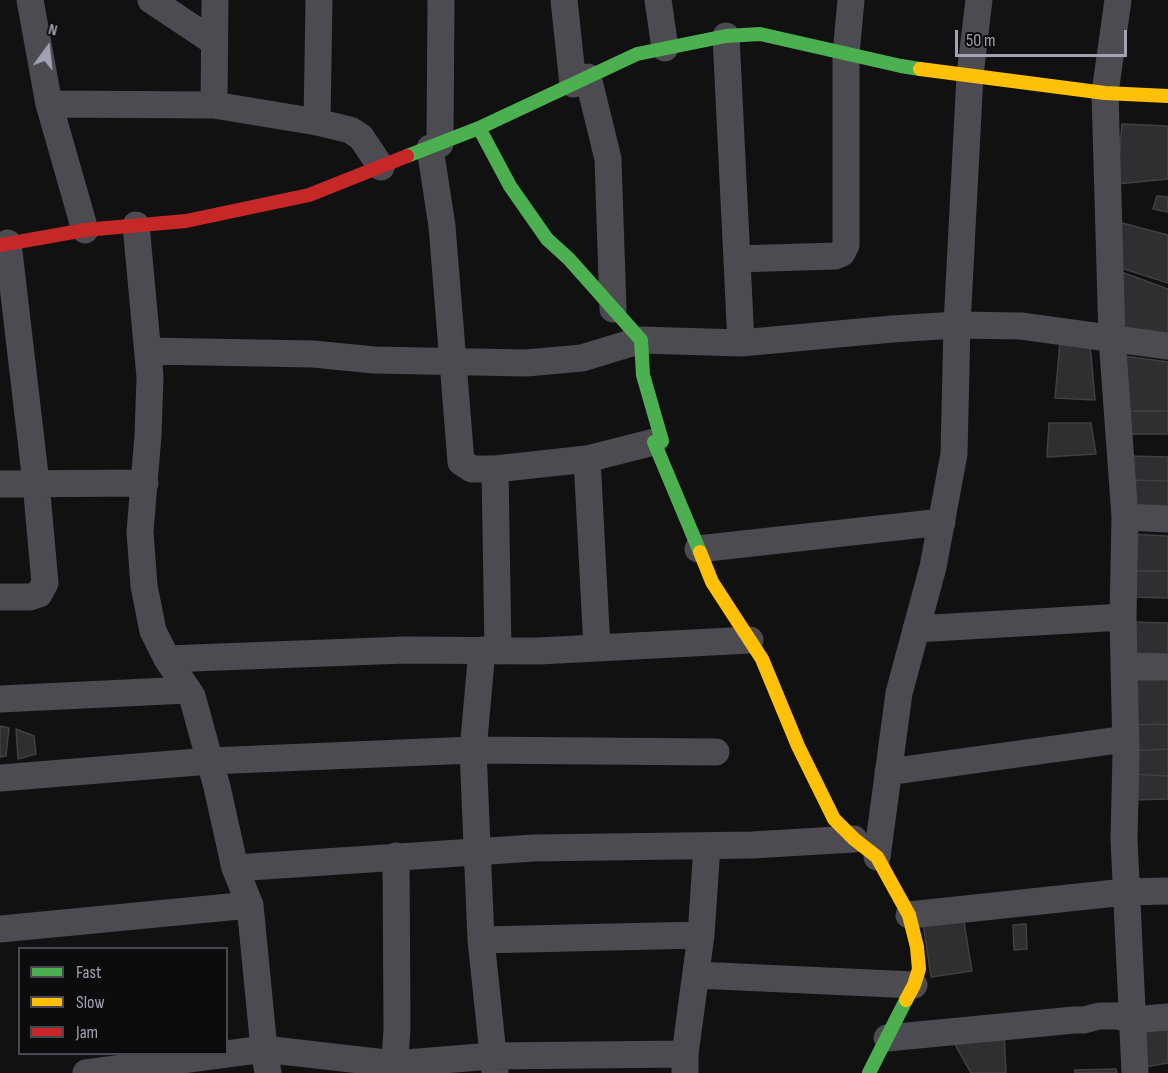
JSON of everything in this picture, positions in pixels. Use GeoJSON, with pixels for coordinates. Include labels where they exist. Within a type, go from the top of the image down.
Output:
{"type":"FeatureCollection","features":[{"type":"Feature","properties":{"kind":"street"},"geometry":{"type":"LineString","coordinates":[[30,0],[49,104],[85,230]]}},
{"type":"Feature","properties":{"kind":"street"},"geometry":{"type":"LineString","coordinates":[[151,0],[214,42]]}},
{"type":"Feature","properties":{"kind":"street"},"geometry":{"type":"LineString","coordinates":[[214,105],[215,0]]}},
{"type":"Feature","properties":{"kind":"street"},"geometry":{"type":"LineString","coordinates":[[317,122],[319,0]]}},
{"type":"Feature","properties":{"kind":"street"},"geometry":{"type":"LineString","coordinates":[[441,0],[435,146],[461,462],[472,469],[495,469],[587,459],[662,441],[644,375],[641,339],[547,239],[510,186],[479,128]]}},
{"type":"Feature","properties":{"kind":"street"},"geometry":{"type":"LineString","coordinates":[[564,0],[580,81],[608,159],[614,309]]}},
{"type":"Feature","properties":{"kind":"street"},"geometry":{"type":"LineString","coordinates":[[658,0],[665,48]]}},
{"type":"Feature","properties":{"kind":"street"},"geometry":{"type":"LineString","coordinates":[[737,258],[835,256],[842,253],[846,245],[846,54],[851,0]]}},
{"type":"Feature","properties":{"kind":"street"},"geometry":{"type":"LineString","coordinates":[[876,857],[899,693],[933,567],[954,454],[957,325],[970,75],[979,0]]}},
{"type":"Feature","properties":{"kind":"street"},"geometry":{"type":"LineString","coordinates":[[1118,0],[1105,93],[1112,338],[1125,517],[1124,839],[1135,1073]]}},
{"type":"Feature","properties":{"kind":"street"},"geometry":{"type":"LineString","coordinates":[[0,597],[30,597],[39,594],[45,583],[36,483],[4,244],[85,230],[186,221],[309,195],[479,128],[637,54],[726,36],[760,34],[901,66],[1105,93],[1168,96]]}},
{"type":"Feature","properties":{"kind":"street"},"geometry":{"type":"LineString","coordinates":[[726,36],[741,343]]}},
{"type":"Feature","properties":{"kind":"street"},"geometry":{"type":"LineString","coordinates":[[49,104],[214,105],[317,122],[350,130],[361,137],[381,167]]}},
{"type":"Feature","properties":{"kind":"street"},"geometry":{"type":"LineString","coordinates":[[136,225],[150,376],[145,483],[140,532],[144,586],[153,631],[167,659],[192,696],[235,868],[250,905],[266,1061]]}},
{"type":"Feature","properties":{"kind":"street"},"geometry":{"type":"LineString","coordinates":[[148,351],[313,354],[374,360],[526,363],[582,358],[641,339],[741,343],[892,328],[957,325],[1021,326],[1168,346]]}},
{"type":"Feature","properties":{"kind":"street"},"geometry":{"type":"LineString","coordinates":[[654,442],[711,582],[762,659],[798,746],[834,819],[876,857],[909,915],[917,947],[919,969],[914,985],[869,1073]]}},
{"type":"Feature","properties":{"kind":"street"},"geometry":{"type":"LineString","coordinates":[[587,459],[597,648]]}},
{"type":"Feature","properties":{"kind":"street"},"geometry":{"type":"LineString","coordinates":[[493,1065],[481,940],[473,750],[490,651],[495,469]]}},
{"type":"Feature","properties":{"kind":"street"},"geometry":{"type":"LineString","coordinates":[[0,484],[145,483]]}},
{"type":"Feature","properties":{"kind":"street"},"geometry":{"type":"LineString","coordinates":[[1125,517],[1168,519]]}},
{"type":"Feature","properties":{"kind":"street"},"geometry":{"type":"LineString","coordinates":[[698,549],[942,522]]}},
{"type":"Feature","properties":{"kind":"street"},"geometry":{"type":"LineString","coordinates":[[916,629],[1123,617]]}},
{"type":"Feature","properties":{"kind":"street"},"geometry":{"type":"LineString","coordinates":[[167,659],[394,651],[539,651],[750,640]]}},
{"type":"Feature","properties":{"kind":"street"},"geometry":{"type":"LineString","coordinates":[[1124,667],[1168,667]]}},
{"type":"Feature","properties":{"kind":"street"},"geometry":{"type":"LineString","coordinates":[[0,699],[188,690]]}},
{"type":"Feature","properties":{"kind":"street"},"geometry":{"type":"LineString","coordinates":[[888,772],[1126,739]]}},
{"type":"Feature","properties":{"kind":"street"},"geometry":{"type":"LineString","coordinates":[[0,778],[210,761],[473,750],[716,752]]}},
{"type":"Feature","properties":{"kind":"street"},"geometry":{"type":"LineString","coordinates":[[235,868],[534,848],[752,845],[854,839]]}},
{"type":"Feature","properties":{"kind":"street"},"geometry":{"type":"LineString","coordinates":[[86,1073],[266,1061],[394,1069],[493,1065],[685,1064],[701,935],[707,846]]}},
{"type":"Feature","properties":{"kind":"street"},"geometry":{"type":"LineString","coordinates":[[394,1069],[397,1029],[396,856]]}},
{"type":"Feature","properties":{"kind":"street"},"geometry":{"type":"LineString","coordinates":[[909,915],[1125,892],[1168,891]]}},
{"type":"Feature","properties":{"kind":"street"},"geometry":{"type":"LineString","coordinates":[[0,929],[250,905]]}},
{"type":"Feature","properties":{"kind":"street"},"geometry":{"type":"LineString","coordinates":[[481,940],[701,935]]}},
{"type":"Feature","properties":{"kind":"street"},"geometry":{"type":"LineString","coordinates":[[696,975],[914,985]]}},
{"type":"Feature","properties":{"kind":"street"},"geometry":{"type":"LineString","coordinates":[[887,1038],[1084,1020],[1099,1016],[1117,1016],[1133,1020],[1168,1017]]}},
{"type":"Feature","properties":{"kind":"building"},"geometry":{"type":"Polygon","coordinates":[[[1122,124],[1168,126],[1168,179],[1117,184],[1122,124]]]}},
{"type":"Feature","properties":{"kind":"building"},"geometry":{"type":"Polygon","coordinates":[[[1157,196],[1168,197],[1168,212],[1153,209],[1157,196]]]}},
{"type":"Feature","properties":{"kind":"building"},"geometry":{"type":"Polygon","coordinates":[[[1122,223],[1168,235],[1168,283],[1115,266],[1122,223]]]}},
{"type":"Feature","properties":{"kind":"building"},"geometry":{"type":"Polygon","coordinates":[[[1116,270],[1168,289],[1168,339],[1118,333],[1116,270]]]}},
{"type":"Feature","properties":{"kind":"building"},"geometry":{"type":"Polygon","coordinates":[[[1060,343],[1090,344],[1095,400],[1055,398],[1060,343]]]}},
{"type":"Feature","properties":{"kind":"building"},"geometry":{"type":"Polygon","coordinates":[[[1124,356],[1168,362],[1168,411],[1124,411],[1124,356]]]}},
{"type":"Feature","properties":{"kind":"building"},"geometry":{"type":"Polygon","coordinates":[[[1124,411],[1168,411],[1168,434],[1125,434],[1124,411]]]}},
{"type":"Feature","properties":{"kind":"building"},"geometry":{"type":"Polygon","coordinates":[[[1049,423],[1091,423],[1096,454],[1047,457],[1049,423]]]}},
{"type":"Feature","properties":{"kind":"building"},"geometry":{"type":"Polygon","coordinates":[[[1127,456],[1168,457],[1168,481],[1128,480],[1127,456]]]}},
{"type":"Feature","properties":{"kind":"building"},"geometry":{"type":"Polygon","coordinates":[[[1128,480],[1168,481],[1168,508],[1131,508],[1128,480]]]}},
{"type":"Feature","properties":{"kind":"building"},"geometry":{"type":"Polygon","coordinates":[[[1129,534],[1168,536],[1168,571],[1131,571],[1129,534]]]}},
{"type":"Feature","properties":{"kind":"building"},"geometry":{"type":"Polygon","coordinates":[[[1131,571],[1168,571],[1168,598],[1131,597],[1131,571]]]}},
{"type":"Feature","properties":{"kind":"building"},"geometry":{"type":"Polygon","coordinates":[[[1130,622],[1168,623],[1168,654],[1129,653],[1130,622]]]}},
{"type":"Feature","properties":{"kind":"building"},"geometry":{"type":"Polygon","coordinates":[[[1128,674],[1168,674],[1168,724],[1129,725],[1128,674]]]}},
{"type":"Feature","properties":{"kind":"building"},"geometry":{"type":"Polygon","coordinates":[[[1168,724],[1168,749],[1129,751],[1129,725],[1168,724]]]}},
{"type":"Feature","properties":{"kind":"building"},"geometry":{"type":"Polygon","coordinates":[[[0,726],[9,728],[6,756],[0,757],[0,726]]]}},
{"type":"Feature","properties":{"kind":"building"},"geometry":{"type":"Polygon","coordinates":[[[16,729],[34,736],[36,754],[18,759],[16,729]]]}},
{"type":"Feature","properties":{"kind":"building"},"geometry":{"type":"Polygon","coordinates":[[[1168,749],[1168,776],[1130,774],[1129,751],[1168,749]]]}},
{"type":"Feature","properties":{"kind":"building"},"geometry":{"type":"Polygon","coordinates":[[[1130,774],[1168,776],[1168,799],[1130,800],[1130,774]]]}},
{"type":"Feature","properties":{"kind":"building"},"geometry":{"type":"Polygon","coordinates":[[[963,916],[972,971],[931,977],[923,923],[963,916]]]}},
{"type":"Feature","properties":{"kind":"building"},"geometry":{"type":"Polygon","coordinates":[[[1026,924],[1027,949],[1014,950],[1013,925],[1026,924]]]}},
{"type":"Feature","properties":{"kind":"building"},"geometry":{"type":"Polygon","coordinates":[[[1168,1022],[1168,1063],[1144,1067],[1141,1024],[1168,1022]]]}},
{"type":"Feature","properties":{"kind":"building"},"geometry":{"type":"Polygon","coordinates":[[[1004,1032],[1006,1073],[971,1073],[953,1041],[1004,1032]]]}},
{"type":"Feature","properties":{"kind":"building"},"geometry":{"type":"Polygon","coordinates":[[[1116,1069],[1117,1073],[1075,1073],[1075,1070],[1116,1069]]]}},
{"type":"Feature","properties":{"kind":"traffic: fast"},"geometry":{"type":"LineString","coordinates":[[407,156],[479,128],[637,54],[726,36],[760,34],[920,69]]}},
{"type":"Feature","properties":{"kind":"traffic: fast"},"geometry":{"type":"LineString","coordinates":[[479,128],[510,186],[547,239],[569,259],[641,340],[643,375],[662,441],[654,442],[700,552]]}},
{"type":"Feature","properties":{"kind":"traffic: fast"},"geometry":{"type":"LineString","coordinates":[[869,1073],[906,1000]]}},
{"type":"Feature","properties":{"kind":"traffic: slow"},"geometry":{"type":"LineString","coordinates":[[920,69],[1105,93],[1168,96]]}},
{"type":"Feature","properties":{"kind":"traffic: slow"},"geometry":{"type":"LineString","coordinates":[[700,552],[712,582],[762,659],[798,746],[834,819],[877,857],[909,915],[917,947],[919,969],[906,1000]]}},
{"type":"Feature","properties":{"kind":"traffic: jam"},"geometry":{"type":"LineString","coordinates":[[0,245],[85,230],[186,221],[309,195],[407,156]]}}]}
